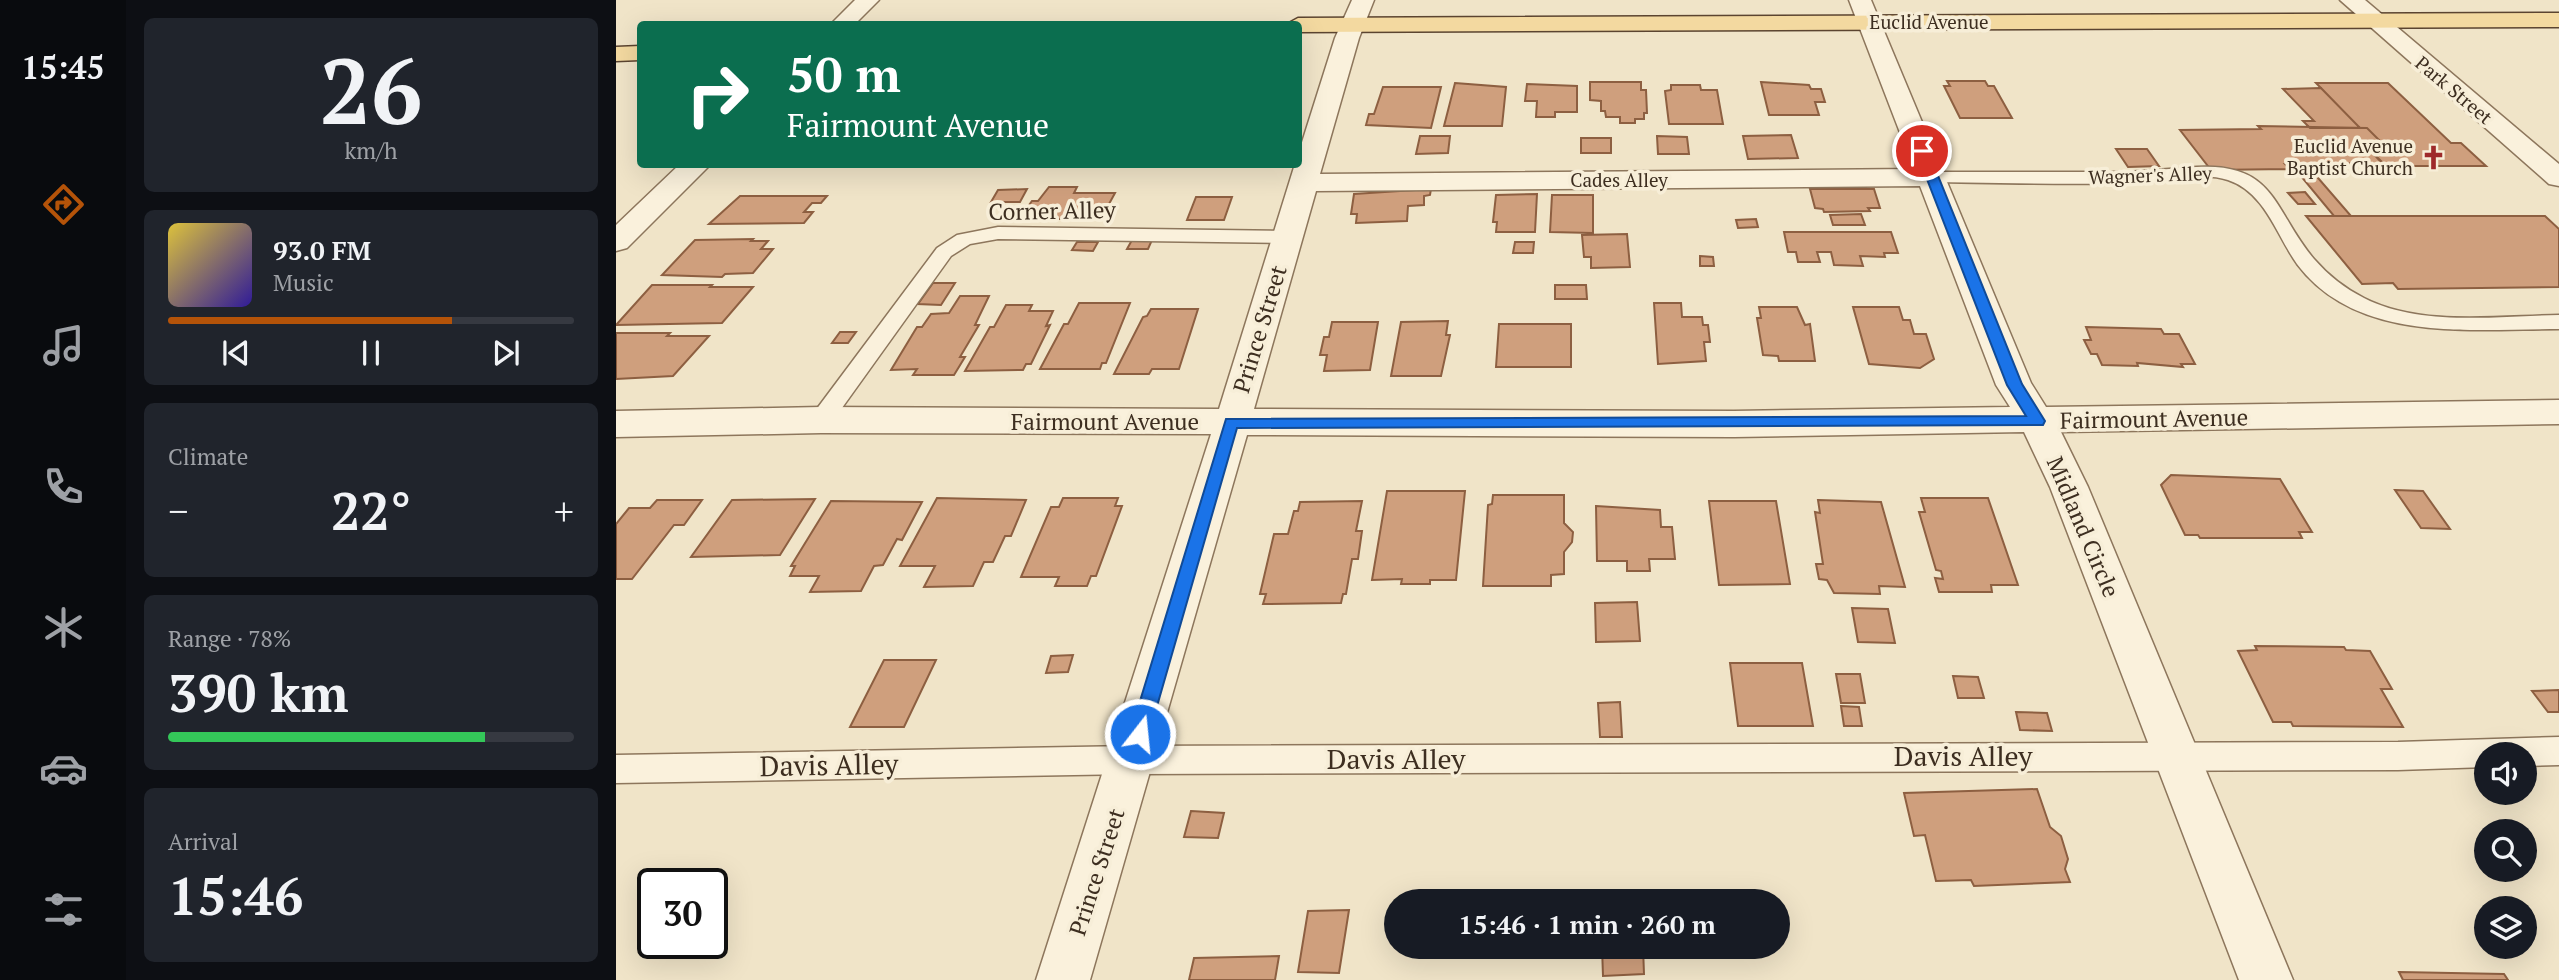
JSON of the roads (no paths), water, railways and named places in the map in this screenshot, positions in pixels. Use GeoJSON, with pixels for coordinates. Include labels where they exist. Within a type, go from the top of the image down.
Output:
{"type":"FeatureCollection","features":[{"type":"Feature","properties":{"kind":"main road","name":"Euclid Avenue"},"geometry":{"type":"LineString","coordinates":[[1302,26],[1350,34],[2375,33],[2559,20]]}},
{"type":"Feature","properties":{"kind":"main road","name":"Euclid Avenue"},"geometry":{"type":"LineString","coordinates":[[2375,33],[2401,45],[2441,45]]}},
{"type":"Feature","properties":{"kind":"main road"},"geometry":{"type":"LineString","coordinates":[[618,42],[637,52]]}},
{"type":"Feature","properties":{"kind":"street"},"geometry":{"type":"LineString","coordinates":[[845,21],[868,0]]}},
{"type":"Feature","properties":{"kind":"street"},"geometry":{"type":"LineString","coordinates":[[2351,0],[2375,33]]}},
{"type":"Feature","properties":{"kind":"street","name":"Midland Circle"},"geometry":{"type":"LineString","coordinates":[[1875,33],[2014,385],[2037,421],[2069,487],[2266,980]]}},
{"type":"Feature","properties":{"kind":"street","name":"Prince Street"},"geometry":{"type":"LineString","coordinates":[[1063,980],[1132,761],[1231,422],[1350,34]]}},
{"type":"Feature","properties":{"kind":"street","name":"Park Street"},"geometry":{"type":"LineString","coordinates":[[2401,45],[2559,178]]}},
{"type":"Feature","properties":{"kind":"street"},"geometry":{"type":"LineString","coordinates":[[616,242],[628,219],[692,168]]}},
{"type":"Feature","properties":{"kind":"street","name":"Cades Alley"},"geometry":{"type":"LineString","coordinates":[[1306,183],[1932,177]]}},
{"type":"Feature","properties":{"kind":"street","name":"Fairmount Avenue"},"geometry":{"type":"LineString","coordinates":[[616,424],[821,420],[2037,421],[2559,412]]}},
{"type":"Feature","properties":{"kind":"lane","name":"Wagner's Alley"},"geometry":{"type":"LineString","coordinates":[[1932,177],[2156,177],[2216,172],[2252,184],[2263,194],[2307,264],[2321,278],[2361,306],[2419,320],[2559,322]]}},
{"type":"Feature","properties":{"kind":"lane","name":"Corner Alley"},"geometry":{"type":"LineString","coordinates":[[821,420],[944,252],[964,239],[999,233],[1289,237]]}},
{"type":"Feature","properties":{"kind":"lane","name":"Davis Alley"},"geometry":{"type":"LineString","coordinates":[[616,769],[1132,761],[2398,756],[2559,751]]}},
{"type":"Feature","properties":{"kind":"place","name":"Euclid Avenue Baptist Church"},"geometry":{"type":"Point","coordinates":[2433,157]}}]}
